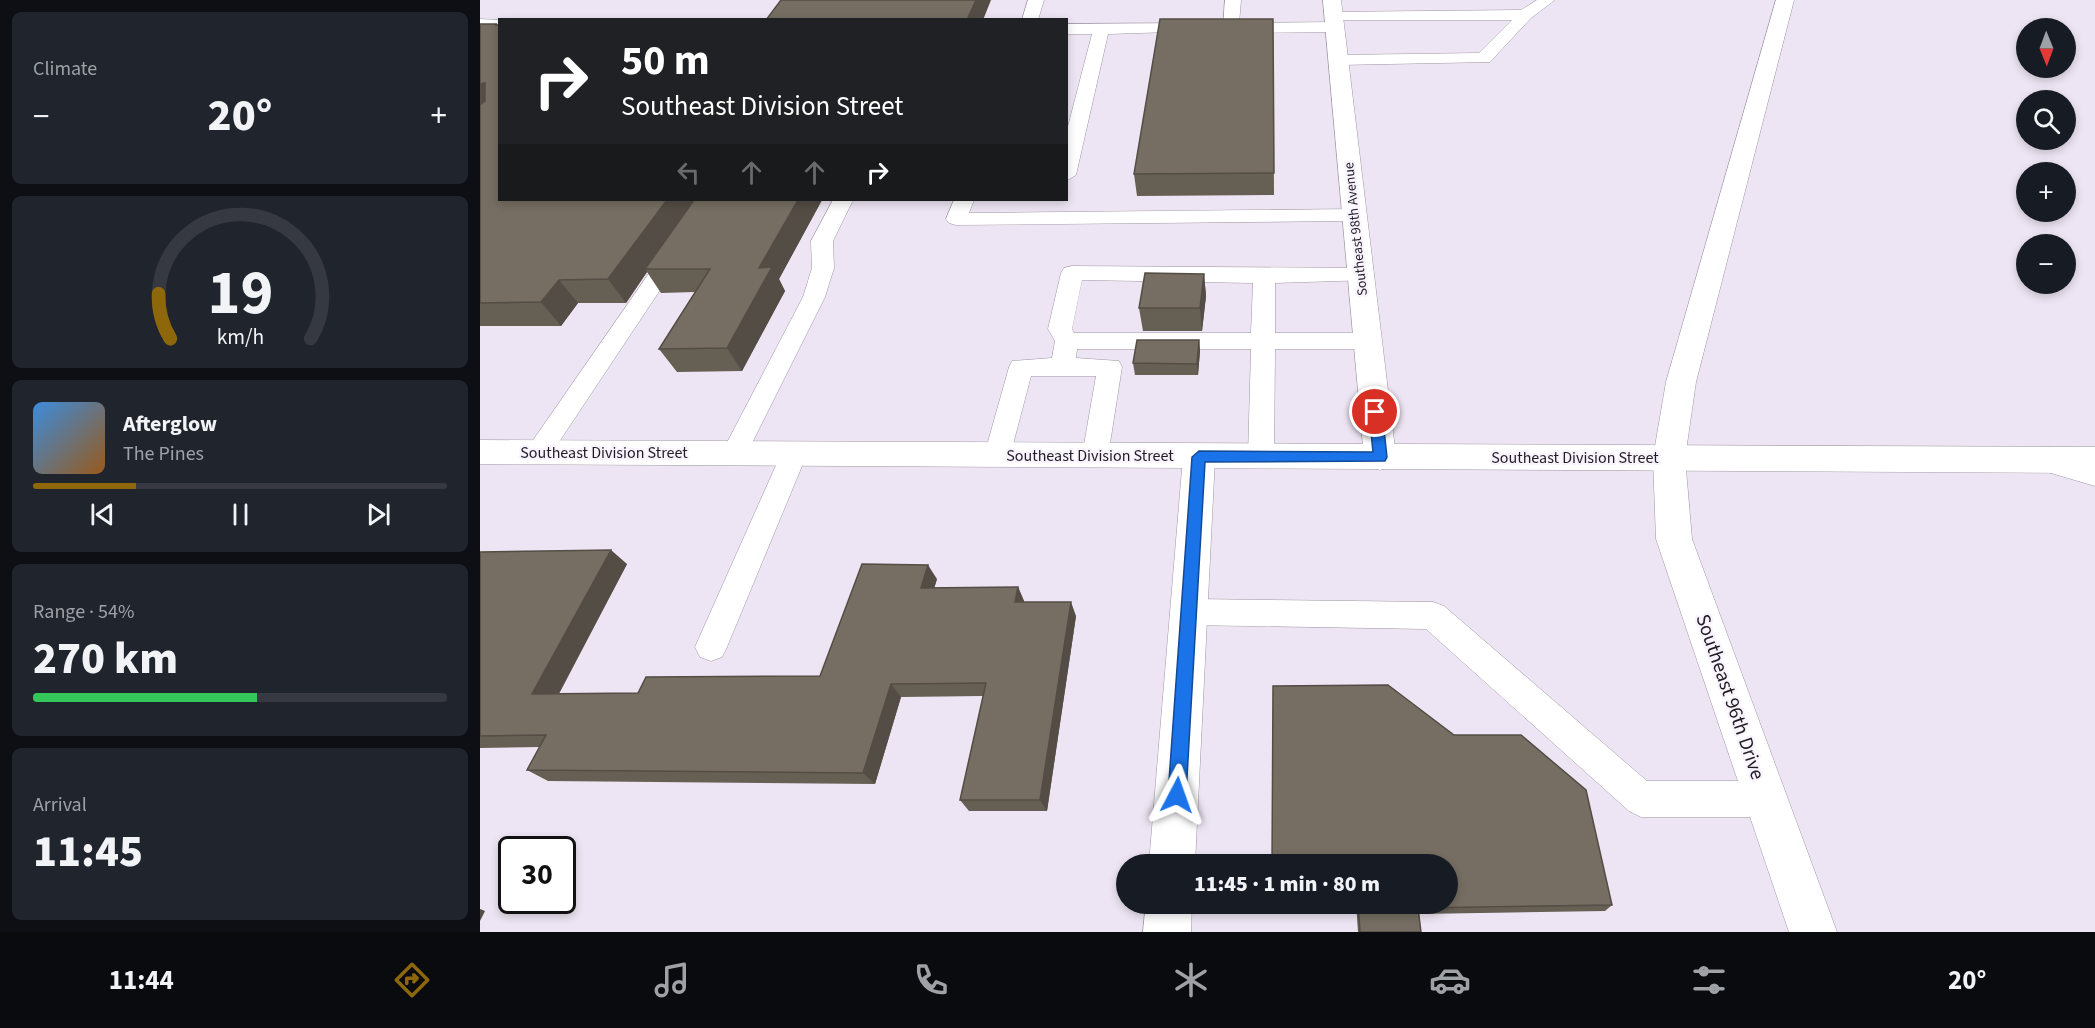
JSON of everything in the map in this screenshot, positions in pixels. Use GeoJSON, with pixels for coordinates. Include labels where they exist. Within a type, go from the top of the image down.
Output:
{"type":"FeatureCollection","features":[{"type":"Feature","properties":{"kind":"main road","name":"Southeast 96th Drive"},"geometry":{"type":"LineString","coordinates":[[1785,0],[1681,382],[1669,458],[1674,539],[1813,932]]}},
{"type":"Feature","properties":{"kind":"main road","name":"Southeast 98th Avenue"},"geometry":{"type":"LineString","coordinates":[[1334,14],[1380,457]]}},
{"type":"Feature","properties":{"kind":"main road","name":"Southeast Division Street"},"geometry":{"type":"LineString","coordinates":[[480,452],[2095,460]]}},
{"type":"Feature","properties":{"kind":"main road"},"geometry":{"type":"LineString","coordinates":[[1173,854],[1199,457]]}},
{"type":"Feature","properties":{"kind":"main road"},"geometry":{"type":"LineString","coordinates":[[2049,460],[2095,474]]}},
{"type":"Feature","properties":{"kind":"main road"},"geometry":{"type":"LineString","coordinates":[[1167,932],[1168,914]]}},
{"type":"Feature","properties":{"kind":"lane"},"geometry":{"type":"LineString","coordinates":[[1031,18],[1036,0]]}},
{"type":"Feature","properties":{"kind":"lane"},"geometry":{"type":"LineString","coordinates":[[1220,28],[1233,0]]}},
{"type":"Feature","properties":{"kind":"lane"},"geometry":{"type":"LineString","coordinates":[[1338,60],[1484,58],[1525,15],[1547,0]]}},
{"type":"Feature","properties":{"kind":"lane"},"geometry":{"type":"LineString","coordinates":[[1068,29],[1220,28],[1334,14],[1525,15]]}},
{"type":"Feature","properties":{"kind":"lane"},"geometry":{"type":"LineString","coordinates":[[480,24],[498,24]]}},
{"type":"Feature","properties":{"kind":"lane"},"geometry":{"type":"LineString","coordinates":[[1068,167],[1101,29]]}},
{"type":"Feature","properties":{"kind":"lane"},"geometry":{"type":"LineString","coordinates":[[538,453],[709,201]]}},
{"type":"Feature","properties":{"kind":"lane"},"geometry":{"type":"LineString","coordinates":[[734,454],[814,297],[823,268],[822,241],[842,201]]}},
{"type":"Feature","properties":{"kind":"lane"},"geometry":{"type":"LineString","coordinates":[[963,201],[956,219],[1058,209],[1355,215]]}},
{"type":"Feature","properties":{"kind":"lane"},"geometry":{"type":"LineString","coordinates":[[1062,367],[1067,341],[1060,329],[1072,273],[1361,275]]}},
{"type":"Feature","properties":{"kind":"lane"},"geometry":{"type":"LineString","coordinates":[[1261,457],[1264,276]]}},
{"type":"Feature","properties":{"kind":"lane"},"geometry":{"type":"LineString","coordinates":[[1067,341],[1368,341]]}},
{"type":"Feature","properties":{"kind":"lane"},"geometry":{"type":"LineString","coordinates":[[997,456],[1021,367],[1110,367],[1095,456]]}},
{"type":"Feature","properties":{"kind":"lane"},"geometry":{"type":"LineString","coordinates":[[711,647],[794,454]]}},
{"type":"Feature","properties":{"kind":"lane"},"geometry":{"type":"LineString","coordinates":[[1190,612],[1433,616],[1641,799],[1766,799]]}},
{"type":"Feature","properties":{"kind":"building"},"geometry":{"type":"Polygon","coordinates":[[[781,0],[976,0],[968,18],[768,18],[781,0]]]}},
{"type":"Feature","properties":{"kind":"building"},"geometry":{"type":"Polygon","coordinates":[[[1160,19],[1273,19],[1274,173],[1134,174],[1160,19]]]}},
{"type":"Feature","properties":{"kind":"building"},"geometry":{"type":"Polygon","coordinates":[[[480,24],[497,24],[495,25],[498,25],[498,201],[666,201],[608,279],[559,280],[541,302],[480,303],[480,105],[485,101],[485,83],[480,84],[480,24]]]}},
{"type":"Feature","properties":{"kind":"building"},"geometry":{"type":"Polygon","coordinates":[[[693,201],[797,201],[759,268],[772,267],[727,348],[659,349],[710,269],[645,269],[693,201]]]}},
{"type":"Feature","properties":{"kind":"building"},"geometry":{"type":"Polygon","coordinates":[[[1145,273],[1204,274],[1200,308],[1139,308],[1145,273]]]}},
{"type":"Feature","properties":{"kind":"building"},"geometry":{"type":"Polygon","coordinates":[[[1137,340],[1199,340],[1197,364],[1133,363],[1137,340]]]}},
{"type":"Feature","properties":{"kind":"building"},"geometry":{"type":"Polygon","coordinates":[[[611,550],[532,694],[638,693],[646,677],[820,676],[862,564],[928,565],[921,588],[1018,587],[1015,602],[1071,602],[1040,800],[960,800],[986,683],[891,684],[863,773],[527,770],[546,735],[480,736],[480,552],[611,550]]]}},
{"type":"Feature","properties":{"kind":"building"},"geometry":{"type":"Polygon","coordinates":[[[1388,685],[1454,735],[1521,735],[1586,790],[1612,905],[1458,907],[1458,854],[1272,854],[1273,686],[1388,685]]]}},
{"type":"Feature","properties":{"kind":"building"},"geometry":{"type":"Polygon","coordinates":[[[1359,914],[1419,914],[1421,932],[1360,932],[1359,914]]]}},
{"type":"Feature","properties":{"kind":"route"},"geometry":{"type":"LineString","coordinates":[[1177,795],[1199,457],[1380,457],[1375,412]]}}]}
